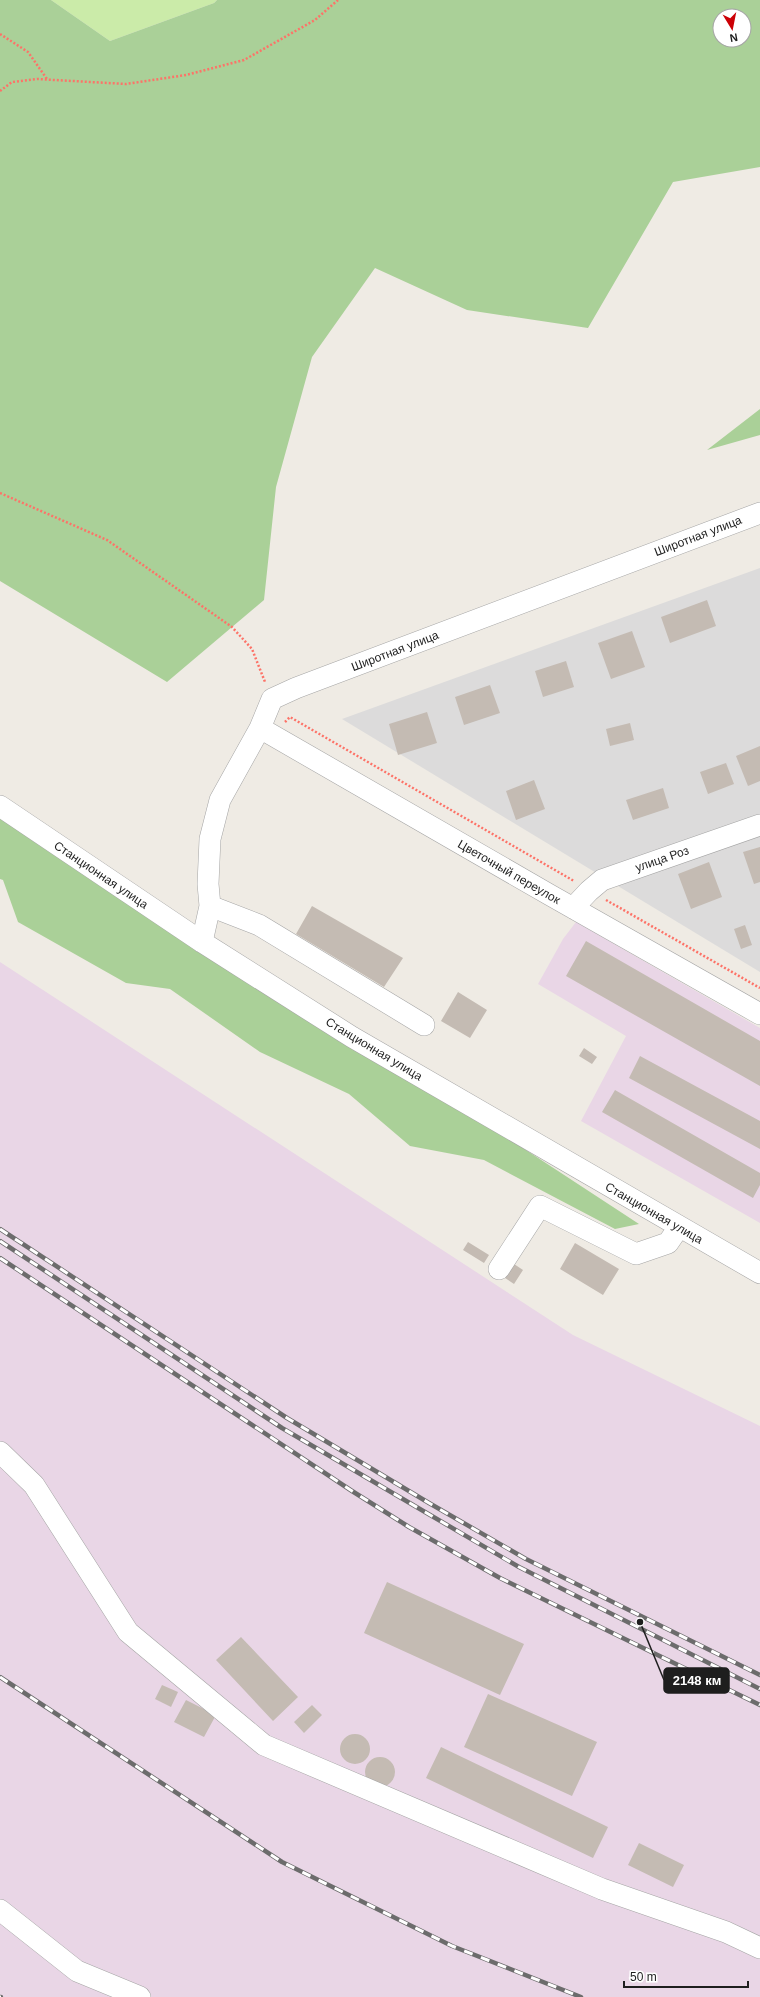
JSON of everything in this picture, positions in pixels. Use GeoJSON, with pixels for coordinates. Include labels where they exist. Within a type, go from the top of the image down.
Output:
{"type":"FeatureCollection","features":[{"type":"Feature","properties":{"kind":"street","name":"Широтная улица"},"geometry":{"type":"LineString","coordinates":[[272,699],[304,685],[760,513]]}},
{"type":"Feature","properties":{"kind":"street"},"geometry":{"type":"LineString","coordinates":[[202,942],[210,906],[208,884],[210,839],[220,800],[260,728],[272,699]]}},
{"type":"Feature","properties":{"kind":"street","name":"Цветочный переулок"},"geometry":{"type":"LineString","coordinates":[[260,728],[760,1014]]}},
{"type":"Feature","properties":{"kind":"street","name":"Станционная улица"},"geometry":{"type":"LineString","coordinates":[[0,806],[202,942],[352,1037],[678,1227],[760,1273]]}},
{"type":"Feature","properties":{"kind":"street","name":"улица Роз"},"geometry":{"type":"LineString","coordinates":[[573,908],[602,880],[760,825]]}},
{"type":"Feature","properties":{"kind":"street"},"geometry":{"type":"LineString","coordinates":[[210,906],[259,925],[424,1025]]}},
{"type":"Feature","properties":{"kind":"street"},"geometry":{"type":"LineString","coordinates":[[499,1269],[540,1206],[636,1254],[668,1243],[678,1227]]}},
{"type":"Feature","properties":{"kind":"street"},"geometry":{"type":"LineString","coordinates":[[0,1452],[34,1485],[128,1632],[264,1745],[602,1889],[726,1932],[760,1948]]}},
{"type":"Feature","properties":{"kind":"street"},"geometry":{"type":"LineString","coordinates":[[0,1910],[77,1971],[140,1997]]}},
{"type":"Feature","properties":{"kind":"path"},"geometry":{"type":"LineString","coordinates":[[0,91],[12,82],[48,79],[126,84],[186,75],[244,60],[315,20],[338,0]]}},
{"type":"Feature","properties":{"kind":"path"},"geometry":{"type":"LineString","coordinates":[[0,34],[28,52],[48,79]]}},
{"type":"Feature","properties":{"kind":"path"},"geometry":{"type":"LineString","coordinates":[[0,493],[107,540],[232,627],[252,649],[272,699]]}},
{"type":"Feature","properties":{"kind":"shaded area"},"geometry":{"type":"Polygon","coordinates":[[[760,568],[760,972],[342,719],[760,568]]]}},
{"type":"Feature","properties":{"kind":"shaded area"},"geometry":{"type":"Polygon","coordinates":[[[576,922],[760,1028],[760,1223],[581,1121],[626,1036],[538,984],[563,939],[576,922]]]}},
{"type":"Feature","properties":{"kind":"shaded area"},"geometry":{"type":"Polygon","coordinates":[[[0,962],[573,1335],[760,1426],[760,1997],[0,1997],[0,962]]]}},
{"type":"Feature","properties":{"kind":"green space"},"geometry":{"type":"Polygon","coordinates":[[[0,0],[51,0],[110,41],[214,3],[217,0],[760,0],[760,167],[673,182],[588,328],[467,310],[375,268],[312,357],[276,487],[264,600],[167,682],[0,581],[0,0]]]}},
{"type":"Feature","properties":{"kind":"green space"},"geometry":{"type":"Polygon","coordinates":[[[51,0],[217,0],[214,3],[110,41],[51,0]]]}},
{"type":"Feature","properties":{"kind":"green space"},"geometry":{"type":"Polygon","coordinates":[[[760,409],[760,435],[707,450],[760,409]]]}},
{"type":"Feature","properties":{"kind":"green space"},"geometry":{"type":"Polygon","coordinates":[[[0,806],[639,1224],[615,1229],[484,1160],[410,1146],[349,1094],[260,1052],[170,989],[126,983],[18,922],[3,880],[0,879],[0,806]]]}},
{"type":"Feature","properties":{"kind":"building"},"geometry":{"type":"Polygon","coordinates":[[[707,600],[716,626],[670,643],[661,617],[707,600]]]}},
{"type":"Feature","properties":{"kind":"building"},"geometry":{"type":"Polygon","coordinates":[[[632,631],[645,667],[611,679],[598,643],[632,631]]]}},
{"type":"Feature","properties":{"kind":"building"},"geometry":{"type":"Polygon","coordinates":[[[566,661],[574,687],[543,697],[535,671],[566,661]]]}},
{"type":"Feature","properties":{"kind":"building"},"geometry":{"type":"Polygon","coordinates":[[[490,685],[500,713],[464,725],[455,697],[490,685]]]}},
{"type":"Feature","properties":{"kind":"building"},"geometry":{"type":"Polygon","coordinates":[[[427,712],[437,743],[398,755],[389,724],[427,712]]]}},
{"type":"Feature","properties":{"kind":"building"},"geometry":{"type":"Polygon","coordinates":[[[630,723],[634,740],[610,746],[606,729],[630,723]]]}},
{"type":"Feature","properties":{"kind":"building"},"geometry":{"type":"Polygon","coordinates":[[[760,746],[760,781],[748,786],[736,756],[760,746]]]}},
{"type":"Feature","properties":{"kind":"building"},"geometry":{"type":"Polygon","coordinates":[[[726,763],[734,784],[708,794],[700,772],[726,763]]]}},
{"type":"Feature","properties":{"kind":"building"},"geometry":{"type":"Polygon","coordinates":[[[534,780],[545,809],[516,820],[506,791],[534,780]]]}},
{"type":"Feature","properties":{"kind":"building"},"geometry":{"type":"Polygon","coordinates":[[[663,788],[669,808],[633,820],[626,800],[663,788]]]}},
{"type":"Feature","properties":{"kind":"building"},"geometry":{"type":"Polygon","coordinates":[[[760,847],[760,882],[754,884],[743,852],[760,847]]]}},
{"type":"Feature","properties":{"kind":"building"},"geometry":{"type":"Polygon","coordinates":[[[709,862],[722,897],[691,909],[678,874],[709,862]]]}},
{"type":"Feature","properties":{"kind":"building"},"geometry":{"type":"Polygon","coordinates":[[[312,906],[403,958],[384,987],[296,934],[312,906]]]}},
{"type":"Feature","properties":{"kind":"building"},"geometry":{"type":"Polygon","coordinates":[[[745,925],[752,945],[741,949],[734,929],[745,925]]]}},
{"type":"Feature","properties":{"kind":"building"},"geometry":{"type":"Polygon","coordinates":[[[586,941],[760,1041],[760,1086],[566,976],[586,941]]]}},
{"type":"Feature","properties":{"kind":"building"},"geometry":{"type":"Polygon","coordinates":[[[458,992],[487,1010],[470,1038],[441,1021],[458,992]]]}},
{"type":"Feature","properties":{"kind":"building"},"geometry":{"type":"Polygon","coordinates":[[[584,1048],[597,1057],[592,1064],[579,1056],[584,1048]]]}},
{"type":"Feature","properties":{"kind":"building"},"geometry":{"type":"Polygon","coordinates":[[[640,1056],[760,1121],[760,1149],[629,1078],[640,1056]]]}},
{"type":"Feature","properties":{"kind":"building"},"geometry":{"type":"Polygon","coordinates":[[[615,1090],[760,1173],[760,1185],[753,1198],[602,1112],[615,1090]]]}},
{"type":"Feature","properties":{"kind":"building"},"geometry":{"type":"Polygon","coordinates":[[[468,1242],[489,1255],[484,1263],[463,1250],[468,1242]]]}},
{"type":"Feature","properties":{"kind":"building"},"geometry":{"type":"Polygon","coordinates":[[[575,1243],[619,1269],[603,1295],[560,1269],[575,1243]]]}},
{"type":"Feature","properties":{"kind":"building"},"geometry":{"type":"Polygon","coordinates":[[[511,1262],[523,1270],[514,1284],[502,1276],[511,1262]]]}},
{"type":"Feature","properties":{"kind":"building"},"geometry":{"type":"Polygon","coordinates":[[[387,1582],[524,1644],[500,1695],[364,1633],[387,1582]]]}},
{"type":"Feature","properties":{"kind":"building"},"geometry":{"type":"Polygon","coordinates":[[[241,1637],[298,1697],[273,1721],[216,1660],[241,1637]]]}},
{"type":"Feature","properties":{"kind":"building"},"geometry":{"type":"Polygon","coordinates":[[[162,1685],[178,1692],[171,1707],[155,1699],[162,1685]]]}},
{"type":"Feature","properties":{"kind":"building"},"geometry":{"type":"Polygon","coordinates":[[[488,1694],[597,1742],[572,1796],[464,1747],[488,1694]]]}},
{"type":"Feature","properties":{"kind":"building"},"geometry":{"type":"Polygon","coordinates":[[[186,1700],[216,1715],[204,1737],[174,1722],[186,1700]]]}},
{"type":"Feature","properties":{"kind":"building"},"geometry":{"type":"Polygon","coordinates":[[[312,1705],[322,1715],[304,1733],[294,1722],[312,1705]]]}},
{"type":"Feature","properties":{"kind":"building"},"geometry":{"type":"Polygon","coordinates":[[[355,1734],[366,1738],[370,1749],[366,1760],[355,1764],[344,1760],[340,1749],[344,1738],[355,1734]]]}},
{"type":"Feature","properties":{"kind":"building"},"geometry":{"type":"Polygon","coordinates":[[[441,1747],[608,1827],[593,1858],[426,1778],[441,1747]]]}},
{"type":"Feature","properties":{"kind":"building"},"geometry":{"type":"Polygon","coordinates":[[[380,1757],[386,1758],[394,1766],[394,1778],[386,1786],[380,1787],[374,1786],[366,1778],[365,1772],[366,1766],[374,1758],[380,1757]]]}},
{"type":"Feature","properties":{"kind":"building"},"geometry":{"type":"Polygon","coordinates":[[[639,1843],[684,1865],[673,1887],[628,1865],[639,1843]]]}},
{"type":"Feature","properties":{"kind":"railway"},"geometry":{"type":"LineString","coordinates":[[0,1229],[287,1418],[429,1503],[526,1559],[760,1675]]}},
{"type":"Feature","properties":{"kind":"railway"},"geometry":{"type":"LineString","coordinates":[[0,1241],[282,1428],[519,1567],[760,1689]]}},
{"type":"Feature","properties":{"kind":"railway"},"geometry":{"type":"LineString","coordinates":[[0,1258],[352,1491],[409,1527],[500,1578],[760,1705]]}},
{"type":"Feature","properties":{"kind":"railway"},"geometry":{"type":"LineString","coordinates":[[0,1677],[282,1862],[452,1946],[581,1997]]}},
{"type":"Feature","properties":{"kind":"place","name":"2148 км"},"geometry":{"type":"Point","coordinates":[640,1622]}}]}
